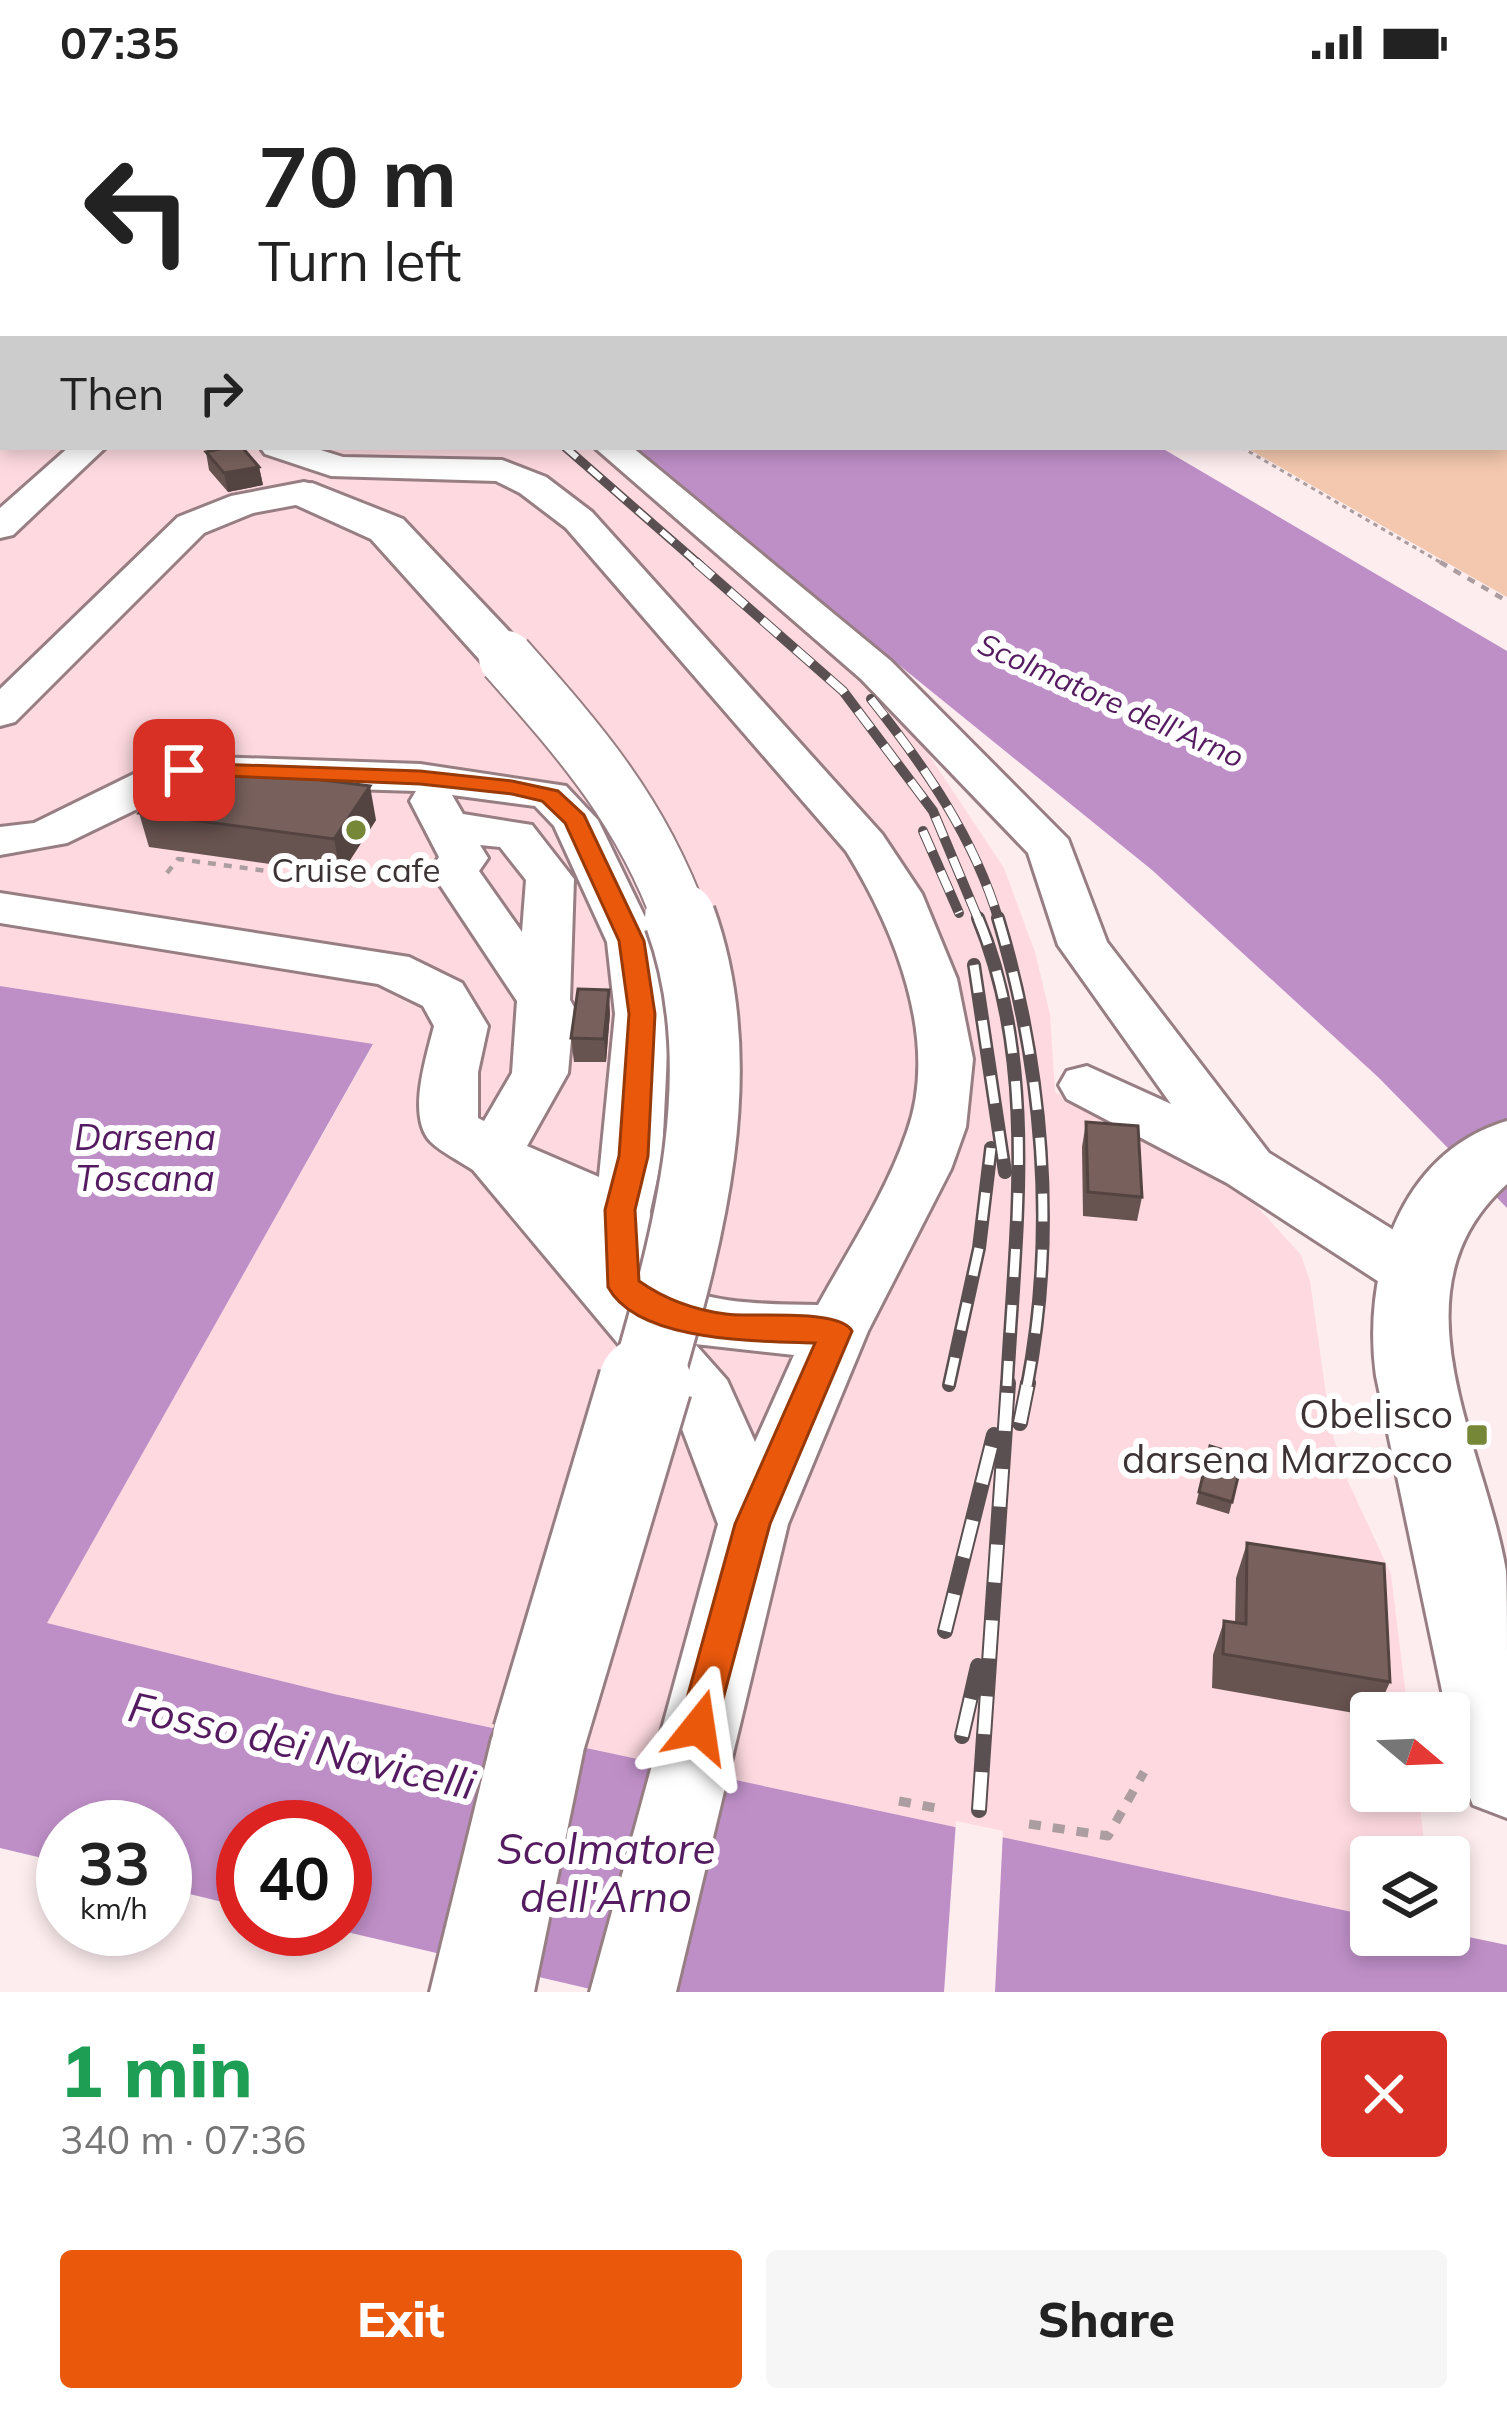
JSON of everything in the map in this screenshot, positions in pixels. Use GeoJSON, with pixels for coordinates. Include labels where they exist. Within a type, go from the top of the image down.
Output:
{"type":"FeatureCollection","features":[{"type":"Feature","properties":{"kind":"main road"},"geometry":{"type":"LineString","coordinates":[[345,475],[387,529],[590,755],[658,858],[695,972],[706,1109],[682,1261],[539,1738],[482,1992]]}},
{"type":"Feature","properties":{"kind":"main road"},"geometry":{"type":"LineString","coordinates":[[345,475],[387,529]]}},
{"type":"Feature","properties":{"kind":"main road"},"geometry":{"type":"LineString","coordinates":[[1483,1165],[1420,1246],[1412,1273],[1419,1383],[1507,1772]]}},
{"type":"Feature","properties":{"kind":"street"},"geometry":{"type":"LineString","coordinates":[[0,527],[86,450]]}},
{"type":"Feature","properties":{"kind":"street"},"geometry":{"type":"LineString","coordinates":[[275,450],[345,475]]}},
{"type":"Feature","properties":{"kind":"street"},"geometry":{"type":"LineString","coordinates":[[284,450],[345,475]]}},
{"type":"Feature","properties":{"kind":"street"},"geometry":{"type":"LineString","coordinates":[[615,450],[876,670],[1052,850],[1083,945],[1248,1168]]}},
{"type":"Feature","properties":{"kind":"street"},"geometry":{"type":"LineString","coordinates":[[0,713],[191,525],[244,504],[345,475],[476,466],[512,474],[579,520],[865,844],[897,894],[940,1013],[946,1059],[938,1127],[922,1168],[836,1331],[753,1524],[633,1992]]}},
{"type":"Feature","properties":{"kind":"street"},"geometry":{"type":"LineString","coordinates":[[0,477],[50,483]]}},
{"type":"Feature","properties":{"kind":"street"},"geometry":{"type":"LineString","coordinates":[[0,841],[29,842],[57,833],[158,778],[184,770],[420,778],[550,796],[538,820],[550,879],[548,1007],[540,1073],[493,1155]]}},
{"type":"Feature","properties":{"kind":"street"},"geometry":{"type":"LineString","coordinates":[[420,778],[464,857],[454,871],[548,1007]]}},
{"type":"Feature","properties":{"kind":"street"},"geometry":{"type":"LineString","coordinates":[[446,826],[575,820],[632,941],[640,996],[633,1156],[620,1210],[624,1287],[657,1311],[725,1327],[836,1331]]}},
{"type":"Feature","properties":{"kind":"street"},"geometry":{"type":"LineString","coordinates":[[0,908],[391,969],[443,994],[461,1026],[450,1072],[450,1127],[493,1155],[620,1210]]}},
{"type":"Feature","properties":{"kind":"street"},"geometry":{"type":"LineString","coordinates":[[1087,1085],[1248,1168],[1412,1273]]}},
{"type":"Feature","properties":{"kind":"street"},"geometry":{"type":"LineString","coordinates":[[493,1155],[704,1399],[753,1524]]}},
{"type":"Feature","properties":{"kind":"path"},"geometry":{"type":"LineString","coordinates":[[1246,450],[1507,601]]}},
{"type":"Feature","properties":{"kind":"path"},"geometry":{"type":"LineString","coordinates":[[167,873],[178,859],[224,861],[283,872],[273,887]]}},
{"type":"Feature","properties":{"kind":"path"},"geometry":{"type":"LineString","coordinates":[[1029,1824],[1108,1836],[1144,1772]]}},
{"type":"Feature","properties":{"kind":"path"},"geometry":{"type":"LineString","coordinates":[[899,1801],[946,1810]]}},
{"type":"Feature","properties":{"kind":"shaded area"},"geometry":{"type":"Polygon","coordinates":[[[0,450],[596,450],[856,673],[919,740],[1004,868],[1035,952],[1050,1014],[1055,1092],[1217,1177],[1252,1201],[1301,1255],[1310,1281],[1331,1429],[1345,1475],[1391,1574],[1405,1692],[1350,1692],[1350,1812],[1421,1812],[1423,1836],[1350,1836],[1350,1912],[334,1694],[46,1623],[373,1045],[0,986],[0,450]]]}},
{"type":"Feature","properties":{"kind":"shaded area"},"geometry":{"type":"Polygon","coordinates":[[[1250,450],[1507,450],[1507,597],[1250,450]]]}},
{"type":"Feature","properties":{"kind":"water"},"geometry":{"type":"Polygon","coordinates":[[[634,450],[1165,450],[1507,651],[1507,1208],[1378,1077],[1152,870],[634,450]]]}},
{"type":"Feature","properties":{"kind":"water","name":"Scolmatore dell'Arno"},"geometry":{"type":"Polygon","coordinates":[[[0,986],[373,1044],[47,1623],[334,1694],[1350,1912],[1350,1956],[1470,1956],[1470,1937],[1507,1945],[1507,1992],[603,1992],[372,1938],[372,1800],[216,1800],[216,1900],[192,1895],[192,1800],[36,1800],[36,1857],[0,1848],[0,986]]]}},
{"type":"Feature","properties":{"kind":"pier"},"geometry":{"type":"Polygon","coordinates":[[[956,1821],[1003,1831],[995,1992],[944,1992],[956,1821]]]}},
{"type":"Feature","properties":{"kind":"building"},"geometry":{"type":"Polygon","coordinates":[[[245,450],[259,467],[224,473],[206,452],[245,450]]]}},
{"type":"Feature","properties":{"kind":"building"},"geometry":{"type":"Polygon","coordinates":[[[181,762],[370,786],[334,839],[139,813],[181,762]]]}},
{"type":"Feature","properties":{"kind":"building"},"geometry":{"type":"Polygon","coordinates":[[[578,989],[609,990],[604,1039],[571,1038],[578,989]]]}},
{"type":"Feature","properties":{"kind":"building"},"geometry":{"type":"Polygon","coordinates":[[[1086,1122],[1138,1126],[1142,1197],[1088,1192],[1086,1122]]]}},
{"type":"Feature","properties":{"kind":"building"},"geometry":{"type":"Polygon","coordinates":[[[1210,1446],[1243,1456],[1232,1502],[1199,1492],[1210,1446]]]}},
{"type":"Feature","properties":{"kind":"building"},"geometry":{"type":"Polygon","coordinates":[[[1247,1543],[1384,1564],[1390,1682],[1223,1654],[1224,1621],[1246,1624],[1247,1543]]]}},
{"type":"Feature","properties":{"kind":"railway"},"geometry":{"type":"LineString","coordinates":[[568,450],[700,565]]}},
{"type":"Feature","properties":{"kind":"railway"},"geometry":{"type":"LineString","coordinates":[[696,562],[843,691],[933,811],[979,921]]}},
{"type":"Feature","properties":{"kind":"railway"},"geometry":{"type":"LineString","coordinates":[[871,699],[946,804],[976,860],[999,921]]}},
{"type":"Feature","properties":{"kind":"railway"},"geometry":{"type":"LineString","coordinates":[[923,831],[959,913]]}},
{"type":"Feature","properties":{"kind":"railway"},"geometry":{"type":"LineString","coordinates":[[978,918],[997,974],[1016,1090],[1017,1209],[1007,1386]]}},
{"type":"Feature","properties":{"kind":"railway"},"geometry":{"type":"LineString","coordinates":[[998,918],[1026,1032],[1041,1150],[1041,1268],[1027,1386]]}},
{"type":"Feature","properties":{"kind":"railway"},"geometry":{"type":"LineString","coordinates":[[974,965],[1005,1172]]}},
{"type":"Feature","properties":{"kind":"railway"},"geometry":{"type":"LineString","coordinates":[[949,1385],[979,1248],[991,1148]]}},
{"type":"Feature","properties":{"kind":"railway"},"geometry":{"type":"LineString","coordinates":[[979,1810],[1008,1383]]}},
{"type":"Feature","properties":{"kind":"railway"},"geometry":{"type":"LineString","coordinates":[[1020,1423],[1028,1383]]}},
{"type":"Feature","properties":{"kind":"railway"},"geometry":{"type":"LineString","coordinates":[[945,1631],[994,1435]]}},
{"type":"Feature","properties":{"kind":"railway"},"geometry":{"type":"LineString","coordinates":[[962,1736],[978,1666]]}},
{"type":"Feature","properties":{"kind":"place","name":"Cruise cafe"},"geometry":{"type":"Point","coordinates":[356,830]}},
{"type":"Feature","properties":{"kind":"place","name":"Obelisco darsena Marzocco"},"geometry":{"type":"Point","coordinates":[1477,1435]}},
{"type":"Feature","properties":{"kind":"route"},"geometry":{"type":"LineString","coordinates":[[184,770],[420,778],[512,788],[550,796],[575,820],[632,941],[642,1014],[633,1156],[620,1210],[624,1287],[657,1311],[725,1327],[836,1331],[753,1524],[699,1727]]}},
{"type":"Feature","properties":{"kind":"water label","name":"Darsena Toscana"},"geometry":{"type":"Point","coordinates":[145,1156]}},
{"type":"Feature","properties":{"kind":"water label","name":"Fosso dei Navicelli"},"geometry":{"type":"Point","coordinates":[302,1745]}}]}
